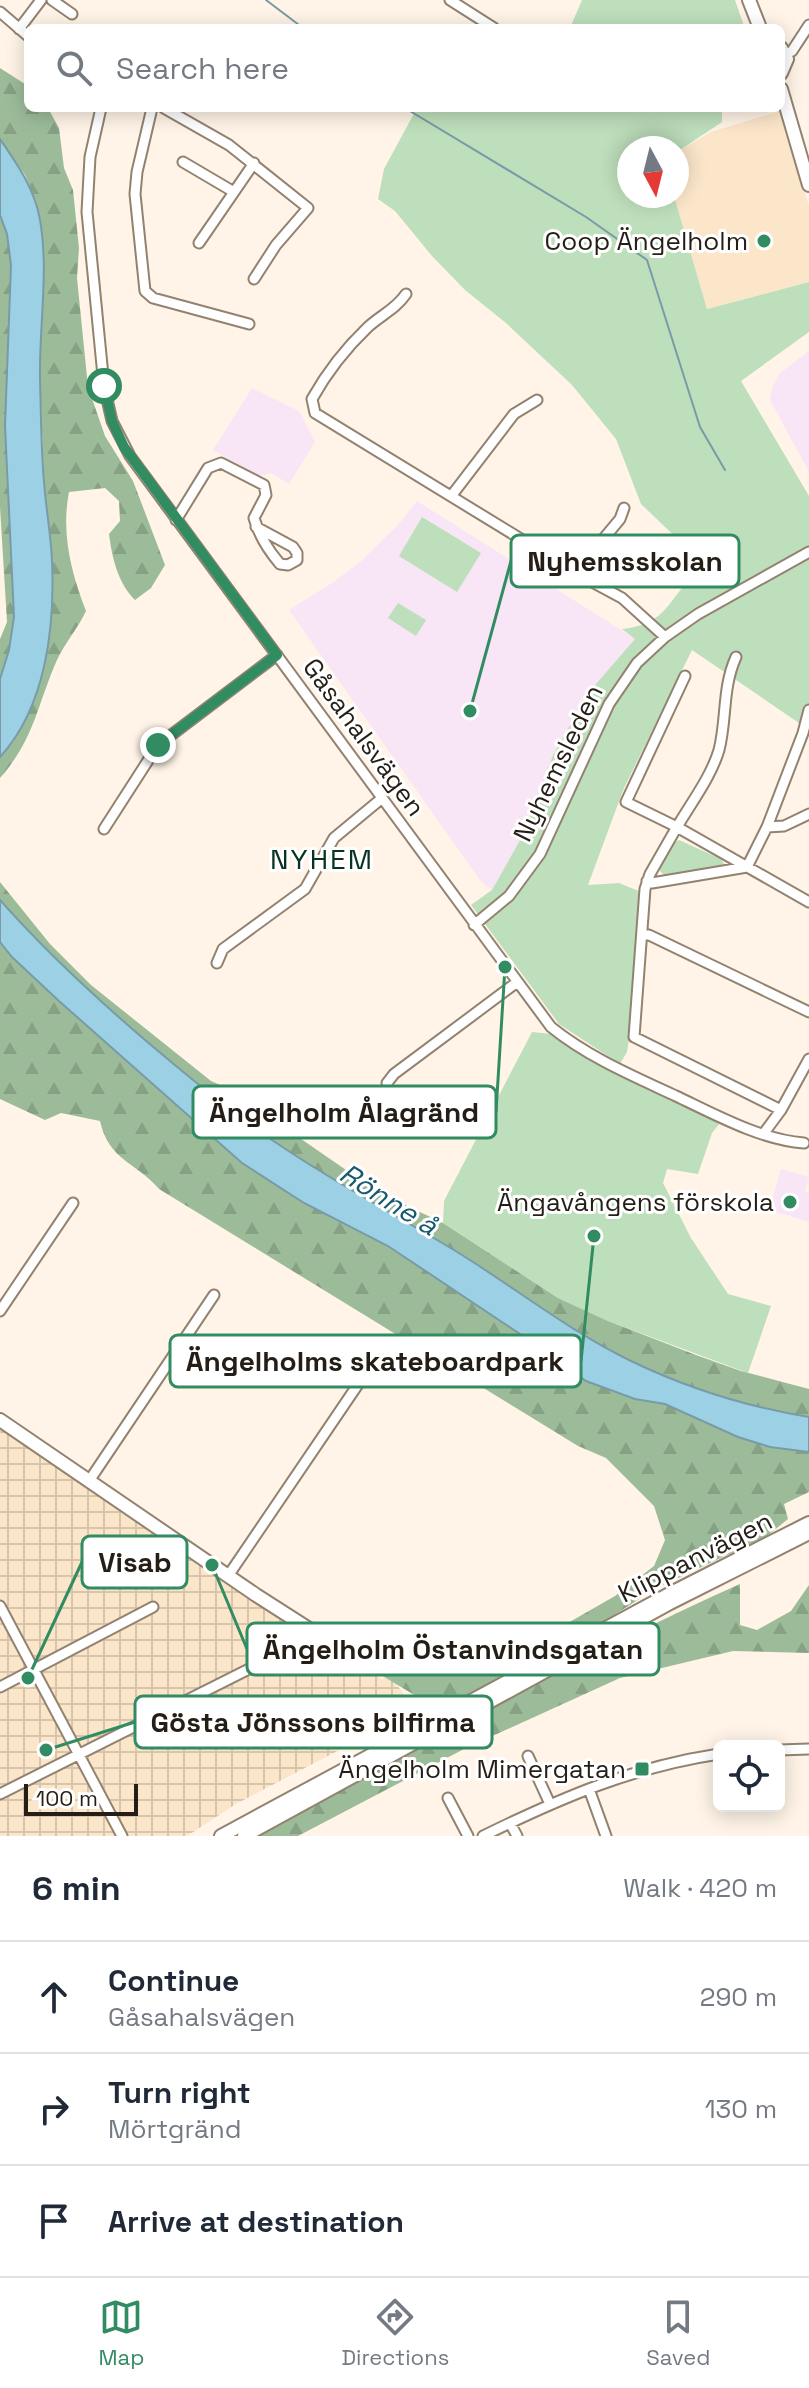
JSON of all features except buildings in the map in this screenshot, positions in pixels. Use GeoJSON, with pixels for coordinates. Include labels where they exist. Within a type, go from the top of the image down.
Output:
{"type":"FeatureCollection","features":[{"type":"Feature","properties":{"kind":"main road"},"geometry":{"type":"LineString","coordinates":[[749,0],[758,24]]}},
{"type":"Feature","properties":{"kind":"main road"},"geometry":{"type":"LineString","coordinates":[[785,103],[809,185]]}},
{"type":"Feature","properties":{"kind":"main road"},"geometry":{"type":"LineString","coordinates":[[0,1420],[228,1576],[370,1668]]}},
{"type":"Feature","properties":{"kind":"main road","name":"Klippanvägen"},"geometry":{"type":"LineString","coordinates":[[221,1836],[659,1599],[809,1523]]}},
{"type":"Feature","properties":{"kind":"main road","name":"Klippanvägen"},"geometry":{"type":"LineString","coordinates":[[244,1836],[670,1603],[809,1533]]}},
{"type":"Feature","properties":{"kind":"street"},"geometry":{"type":"LineString","coordinates":[[19,29],[41,0]]}},
{"type":"Feature","properties":{"kind":"street"},"geometry":{"type":"LineString","coordinates":[[52,0],[72,14]]}},
{"type":"Feature","properties":{"kind":"street"},"geometry":{"type":"LineString","coordinates":[[450,0],[488,24]]}},
{"type":"Feature","properties":{"kind":"street"},"geometry":{"type":"LineString","coordinates":[[0,12],[24,33]]}},
{"type":"Feature","properties":{"kind":"street"},"geometry":{"type":"LineString","coordinates":[[785,51],[792,51],[809,25]]}},
{"type":"Feature","properties":{"kind":"street","name":"Gåsahalsvägen"},"geometry":{"type":"LineString","coordinates":[[100,112],[90,157],[87,198],[104,386],[112,421],[120,439],[176,520],[551,1027],[570,1042],[608,1063],[704,1110],[791,1142],[804,1143]]}},
{"type":"Feature","properties":{"kind":"street"},"geometry":{"type":"LineString","coordinates":[[151,112],[135,194],[145,291],[153,298],[249,324]]}},
{"type":"Feature","properties":{"kind":"street"},"geometry":{"type":"LineString","coordinates":[[172,112],[213,134],[308,208],[276,245],[254,279]]}},
{"type":"Feature","properties":{"kind":"street"},"geometry":{"type":"LineString","coordinates":[[183,162],[234,192]]}},
{"type":"Feature","properties":{"kind":"street"},"geometry":{"type":"LineString","coordinates":[[199,243],[254,163]]}},
{"type":"Feature","properties":{"kind":"street"},"geometry":{"type":"LineString","coordinates":[[406,294],[398,305],[355,341],[315,393],[312,407],[321,418],[622,598],[665,637]]}},
{"type":"Feature","properties":{"kind":"street"},"geometry":{"type":"LineString","coordinates":[[452,495],[514,414],[537,400]]}},
{"type":"Feature","properties":{"kind":"street"},"geometry":{"type":"LineString","coordinates":[[176,520],[213,465],[229,465],[265,488],[267,494],[254,516],[256,527],[278,563],[285,565],[296,561],[298,554],[293,547],[256,527]]}},
{"type":"Feature","properties":{"kind":"street"},"geometry":{"type":"LineString","coordinates":[[258,481],[272,482]]}},
{"type":"Feature","properties":{"kind":"street"},"geometry":{"type":"LineString","coordinates":[[580,575],[595,549],[620,519],[624,508]]}},
{"type":"Feature","properties":{"kind":"street","name":"Nyhemsleden"},"geometry":{"type":"LineString","coordinates":[[474,925],[509,896],[540,854],[609,704],[637,663],[665,637],[698,614],[809,552]]}},
{"type":"Feature","properties":{"kind":"street"},"geometry":{"type":"LineString","coordinates":[[104,829],[158,745],[277,655]]}},
{"type":"Feature","properties":{"kind":"street"},"geometry":{"type":"LineString","coordinates":[[736,657],[725,687],[722,734],[717,756],[647,881],[634,1037],[781,1110]]}},
{"type":"Feature","properties":{"kind":"street"},"geometry":{"type":"LineString","coordinates":[[685,676],[626,802],[809,902]]}},
{"type":"Feature","properties":{"kind":"street"},"geometry":{"type":"LineString","coordinates":[[747,867],[767,827],[809,710]]}},
{"type":"Feature","properties":{"kind":"street"},"geometry":{"type":"LineString","coordinates":[[217,963],[223,949],[305,889],[334,838],[381,799]]}},
{"type":"Feature","properties":{"kind":"street"},"geometry":{"type":"LineString","coordinates":[[767,827],[784,826],[809,814]]}},
{"type":"Feature","properties":{"kind":"street"},"geometry":{"type":"LineString","coordinates":[[647,881],[652,883],[747,867]]}},
{"type":"Feature","properties":{"kind":"street"},"geometry":{"type":"LineString","coordinates":[[642,935],[649,935],[809,1012]]}},
{"type":"Feature","properties":{"kind":"street"},"geometry":{"type":"LineString","coordinates":[[387,1083],[394,1074],[516,983]]}},
{"type":"Feature","properties":{"kind":"street"},"geometry":{"type":"LineString","coordinates":[[764,1133],[781,1110],[809,1059]]}},
{"type":"Feature","properties":{"kind":"street"},"geometry":{"type":"LineString","coordinates":[[0,1311],[73,1203]]}},
{"type":"Feature","properties":{"kind":"street"},"geometry":{"type":"LineString","coordinates":[[89,1481],[214,1295]]}},
{"type":"Feature","properties":{"kind":"street"},"geometry":{"type":"LineString","coordinates":[[228,1576],[363,1377]]}},
{"type":"Feature","properties":{"kind":"street"},"geometry":{"type":"LineString","coordinates":[[0,1606],[122,1836]]}},
{"type":"Feature","properties":{"kind":"street"},"geometry":{"type":"LineString","coordinates":[[0,1687],[153,1607]]}},
{"type":"Feature","properties":{"kind":"street"},"geometry":{"type":"LineString","coordinates":[[0,1794],[272,1657],[299,1623]]}},
{"type":"Feature","properties":{"kind":"street"},"geometry":{"type":"LineString","coordinates":[[785,1750],[809,1749]]}},
{"type":"Feature","properties":{"kind":"street"},"geometry":{"type":"LineString","coordinates":[[483,1836],[589,1789],[672,1761],[713,1755]]}},
{"type":"Feature","properties":{"kind":"street"},"geometry":{"type":"LineString","coordinates":[[528,1756],[550,1804]]}},
{"type":"Feature","properties":{"kind":"street"},"geometry":{"type":"LineString","coordinates":[[589,1789],[606,1836]]}},
{"type":"Feature","properties":{"kind":"street"},"geometry":{"type":"LineString","coordinates":[[448,1798],[468,1836]]}},
{"type":"Feature","properties":{"kind":"street"},"geometry":{"type":"LineString","coordinates":[[510,1823],[517,1836]]}},
{"type":"Feature","properties":{"kind":"shaded area"},"geometry":{"type":"Polygon","coordinates":[[[780,112],[809,206],[809,282],[707,309],[678,208],[689,208],[689,145],[711,132],[780,112]]]}},
{"type":"Feature","properties":{"kind":"shaded area"},"geometry":{"type":"Polygon","coordinates":[[[809,351],[809,472],[770,400],[780,373],[809,351]]]}},
{"type":"Feature","properties":{"kind":"shaded area"},"geometry":{"type":"Polygon","coordinates":[[[252,388],[299,411],[315,442],[289,484],[271,473],[259,476],[213,450],[252,388]]]}},
{"type":"Feature","properties":{"kind":"shaded area"},"geometry":{"type":"Polygon","coordinates":[[[417,501],[635,639],[589,692],[553,755],[523,835],[492,890],[480,880],[289,610],[360,562],[398,525],[417,501]]]}},
{"type":"Feature","properties":{"kind":"shaded area","name":"Ängavångens förskola"},"geometry":{"type":"Polygon","coordinates":[[[781,1169],[809,1177],[805,1192],[809,1193],[809,1222],[769,1210],[781,1169]]]}},
{"type":"Feature","properties":{"kind":"shaded area"},"geometry":{"type":"Polygon","coordinates":[[[0,1422],[299,1627],[382,1679],[390,1676],[416,1710],[236,1804],[187,1836],[0,1836],[0,1422]]]}},
{"type":"Feature","properties":{"kind":"green space"},"geometry":{"type":"Polygon","coordinates":[[[582,0],[735,0],[743,24],[572,24],[582,0]]]}},
{"type":"Feature","properties":{"kind":"green space"},"geometry":{"type":"Polygon","coordinates":[[[0,68],[24,83],[24,112],[50,112],[59,128],[64,168],[73,190],[79,248],[77,278],[88,387],[105,436],[133,481],[165,565],[151,588],[135,600],[120,578],[110,543],[109,534],[120,521],[119,501],[105,488],[69,492],[66,522],[69,552],[86,611],[57,660],[21,749],[0,778],[0,757],[14,741],[37,690],[47,647],[52,563],[44,483],[40,377],[43,278],[40,221],[25,175],[0,139],[0,68]]]}},
{"type":"Feature","properties":{"kind":"green space"},"geometry":{"type":"Polygon","coordinates":[[[415,112],[722,112],[722,122],[689,144],[689,136],[617,136],[617,208],[678,208],[707,309],[809,282],[809,332],[741,381],[809,496],[809,721],[805,725],[799,723],[692,650],[624,788],[588,885],[619,883],[641,892],[629,1039],[627,1052],[620,1064],[559,1024],[471,905],[492,890],[523,835],[553,755],[589,692],[635,639],[622,629],[652,620],[706,566],[641,504],[616,439],[572,385],[506,323],[465,290],[395,211],[378,199],[384,169],[415,112]]]}},
{"type":"Feature","properties":{"kind":"green space"},"geometry":{"type":"Polygon","coordinates":[[[0,215],[7,234],[11,265],[5,426],[14,617],[0,679],[0,639],[7,622],[0,507],[0,215]]]}},
{"type":"Feature","properties":{"kind":"green space"},"geometry":{"type":"Polygon","coordinates":[[[422,517],[481,553],[457,592],[399,556],[422,517]]]}},
{"type":"Feature","properties":{"kind":"green space"},"geometry":{"type":"Polygon","coordinates":[[[398,603],[426,620],[416,636],[388,618],[398,603]]]}},
{"type":"Feature","properties":{"kind":"green space"},"geometry":{"type":"Polygon","coordinates":[[[679,840],[721,859],[724,864],[664,875],[660,866],[679,840]]]}},
{"type":"Feature","properties":{"kind":"green space"},"geometry":{"type":"Polygon","coordinates":[[[0,882],[50,944],[91,985],[211,1081],[227,1088],[378,1192],[443,1223],[558,1298],[608,1321],[741,1371],[809,1389],[809,1417],[718,1395],[631,1361],[587,1337],[462,1255],[281,1146],[205,1092],[98,1000],[0,900],[0,882]]]}},
{"type":"Feature","properties":{"kind":"green space"},"geometry":{"type":"Polygon","coordinates":[[[0,942],[59,1001],[242,1163],[304,1203],[388,1246],[586,1381],[635,1399],[665,1404],[738,1437],[770,1447],[809,1452],[809,1492],[784,1504],[788,1519],[767,1536],[655,1589],[578,1638],[393,1737],[389,1731],[422,1707],[416,1696],[376,1672],[404,1636],[464,1665],[477,1675],[615,1596],[654,1566],[665,1540],[654,1506],[606,1458],[578,1446],[159,1189],[116,1153],[100,1121],[61,1113],[45,1120],[0,1099],[0,942]]]}},
{"type":"Feature","properties":{"kind":"green space"},"geometry":{"type":"Polygon","coordinates":[[[532,1032],[552,1034],[596,1062],[720,1123],[712,1133],[698,1174],[667,1169],[663,1183],[691,1238],[728,1294],[771,1306],[748,1373],[608,1321],[558,1298],[443,1223],[444,1201],[532,1032]]]}},
{"type":"Feature","properties":{"kind":"green space"},"geometry":{"type":"Polygon","coordinates":[[[740,1584],[740,1625],[757,1630],[791,1611],[809,1585],[809,1653],[733,1651],[620,1678],[464,1749],[298,1836],[258,1836],[557,1673],[740,1584]]]}},
{"type":"Feature","properties":{"kind":"water"},"geometry":{"type":"Polygon","coordinates":[[[0,139],[30,187],[38,209],[43,239],[41,430],[53,586],[49,639],[37,690],[16,737],[0,757],[0,679],[14,617],[5,426],[11,265],[7,234],[0,215],[0,139]]]}},
{"type":"Feature","properties":{"kind":"water"},"geometry":{"type":"Polygon","coordinates":[[[0,900],[107,1007],[267,1137],[462,1255],[609,1350],[696,1388],[763,1408],[809,1417],[809,1452],[770,1447],[738,1437],[665,1404],[635,1399],[586,1381],[388,1246],[304,1203],[242,1163],[12,957],[0,942],[0,900]]]}},
{"type":"Feature","properties":{"kind":"waterway"},"geometry":{"type":"LineString","coordinates":[[266,0],[298,24]]}},
{"type":"Feature","properties":{"kind":"waterway"},"geometry":{"type":"LineString","coordinates":[[412,112],[586,217],[647,260],[700,427],[725,470]]}},
{"type":"Feature","properties":{"kind":"place","name":"Coop Ängelholm"},"geometry":{"type":"Point","coordinates":[764,241]}},
{"type":"Feature","properties":{"kind":"place","name":"Nyhemsskolan"},"geometry":{"type":"Point","coordinates":[470,711]}},
{"type":"Feature","properties":{"kind":"place","name":"Ängelholm Ålagränd"},"geometry":{"type":"Point","coordinates":[505,967]}},
{"type":"Feature","properties":{"kind":"place","name":"Ängavångens förskola"},"geometry":{"type":"Point","coordinates":[790,1202]}},
{"type":"Feature","properties":{"kind":"place","name":"Ängelholms skateboardpark"},"geometry":{"type":"Point","coordinates":[594,1236]}},
{"type":"Feature","properties":{"kind":"place","name":"Ängelholm Östanvindsgatan"},"geometry":{"type":"Point","coordinates":[212,1565]}},
{"type":"Feature","properties":{"kind":"place","name":"Visab"},"geometry":{"type":"Point","coordinates":[28,1678]}},
{"type":"Feature","properties":{"kind":"place","name":"Gösta Jönssons bilfirma"},"geometry":{"type":"Point","coordinates":[46,1750]}},
{"type":"Feature","properties":{"kind":"place","name":"Ängelholm Mimergatan"},"geometry":{"type":"Point","coordinates":[642,1769]}},
{"type":"Feature","properties":{"kind":"district","name":"NYHEM"},"geometry":{"type":"Point","coordinates":[322,859]}},
{"type":"Feature","properties":{"kind":"route"},"geometry":{"type":"LineString","coordinates":[[104,386],[112,421],[124,447],[277,655],[158,745]]}},
{"type":"Feature","properties":{"kind":"water label","name":"Rönne å"},"geometry":{"type":"Point","coordinates":[389,1199]}}]}
